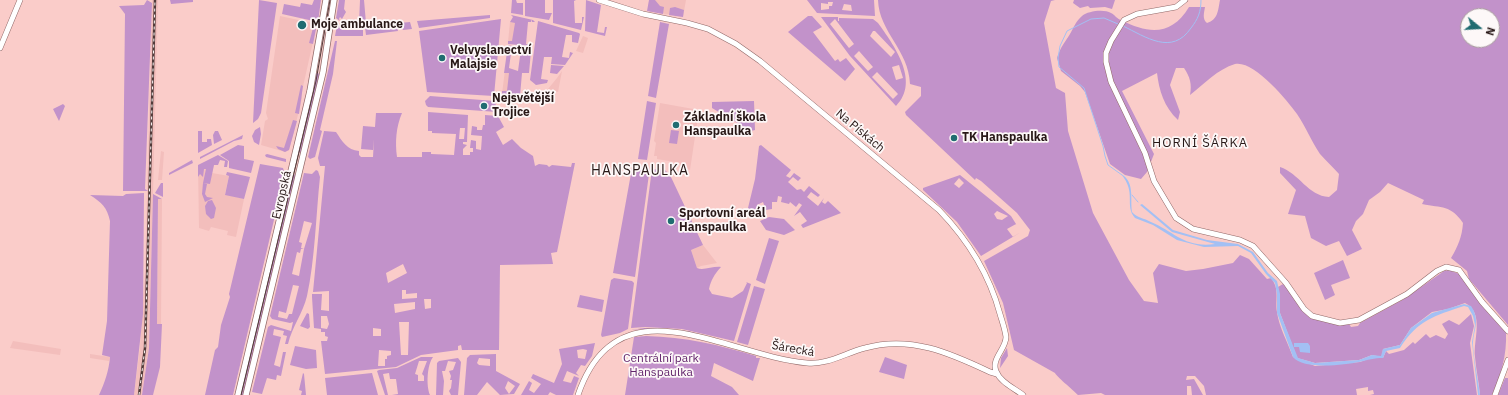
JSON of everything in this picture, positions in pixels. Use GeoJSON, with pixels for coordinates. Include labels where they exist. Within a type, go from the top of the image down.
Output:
{"type":"FeatureCollection","features":[{"type":"Feature","properties":{"kind":"main road","name":"Evropská"},"geometry":{"type":"LineString","coordinates":[[238,395],[309,97],[326,0]]}},
{"type":"Feature","properties":{"kind":"main road","name":"Evropská"},"geometry":{"type":"LineString","coordinates":[[246,395],[324,72],[334,0]]}},
{"type":"Feature","properties":{"kind":"street"},"geometry":{"type":"LineString","coordinates":[[0,48],[20,0]]}},
{"type":"Feature","properties":{"kind":"street","name":"Na Pískách"},"geometry":{"type":"LineString","coordinates":[[599,0],[643,14],[695,25],[716,33],[736,44],[760,61],[939,210],[957,229],[971,248],[992,289],[1006,338],[995,363],[997,374]]}},
{"type":"Feature","properties":{"kind":"street"},"geometry":{"type":"LineString","coordinates":[[1186,0],[1176,7],[1137,14],[1124,20],[1106,54],[1106,62],[1111,82],[1145,153],[1159,191],[1171,212],[1181,222],[1192,229],[1240,240],[1253,246],[1286,283],[1304,309],[1312,316],[1340,323],[1359,320],[1407,294],[1437,271],[1446,267],[1459,270],[1482,302],[1508,331]]}},
{"type":"Feature","properties":{"kind":"street","name":"Šárecká"},"geometry":{"type":"LineString","coordinates":[[578,395],[589,368],[615,341],[627,334],[645,332],[694,336],[782,359],[814,364],[831,360],[865,348],[887,343],[906,343],[948,353],[997,374],[1002,380],[1023,395]]}},
{"type":"Feature","properties":{"kind":"street"},"geometry":{"type":"LineString","coordinates":[[1495,395],[1508,360]]}},
{"type":"Feature","properties":{"kind":"shaded area"},"geometry":{"type":"Polygon","coordinates":[[[152,0],[158,0],[149,348],[142,395],[134,395],[140,347],[145,271],[152,0]]]}},
{"type":"Feature","properties":{"kind":"shaded area"},"geometry":{"type":"Polygon","coordinates":[[[649,0],[686,0],[683,17],[648,11],[649,0]]]}},
{"type":"Feature","properties":{"kind":"shaded area"},"geometry":{"type":"Polygon","coordinates":[[[280,16],[317,24],[302,91],[302,99],[289,150],[285,152],[261,145],[265,121],[268,119],[266,113],[280,16]]]}},
{"type":"Feature","properties":{"kind":"shaded area"},"geometry":{"type":"Polygon","coordinates":[[[510,22],[517,23],[514,43],[508,42],[510,22]]]}},
{"type":"Feature","properties":{"kind":"shaded area"},"geometry":{"type":"Polygon","coordinates":[[[583,36],[588,38],[583,53],[576,51],[583,36]]]}},
{"type":"Feature","properties":{"kind":"shaded area"},"geometry":{"type":"Polygon","coordinates":[[[505,70],[512,72],[509,97],[503,96],[502,94],[505,70]]]}},
{"type":"Feature","properties":{"kind":"shaded area"},"geometry":{"type":"Polygon","coordinates":[[[562,71],[558,92],[548,89],[557,78],[562,71]]]}},
{"type":"Feature","properties":{"kind":"shaded area","name":"Základní škola Hanspaulka"},"geometry":{"type":"Polygon","coordinates":[[[660,103],[699,110],[690,170],[680,166],[680,163],[657,159],[657,156],[654,156],[656,143],[654,141],[660,103]]]}},
{"type":"Feature","properties":{"kind":"shaded area"},"geometry":{"type":"Polygon","coordinates":[[[161,151],[164,152],[162,180],[158,180],[161,151]]]}},
{"type":"Feature","properties":{"kind":"shaded area"},"geometry":{"type":"Polygon","coordinates":[[[198,165],[214,165],[212,173],[229,176],[225,194],[244,199],[236,237],[227,235],[228,231],[211,227],[209,231],[199,228],[198,165]]]}},
{"type":"Feature","properties":{"kind":"shaded area"},"geometry":{"type":"Polygon","coordinates":[[[158,199],[162,199],[161,324],[157,324],[158,199]]]}},
{"type":"Feature","properties":{"kind":"shaded area"},"geometry":{"type":"Polygon","coordinates":[[[703,245],[717,263],[697,268],[691,250],[703,245]]]}},
{"type":"Feature","properties":{"kind":"shaded area"},"geometry":{"type":"Polygon","coordinates":[[[13,341],[61,349],[60,355],[10,348],[13,341]]]}},
{"type":"Feature","properties":{"kind":"shaded area"},"geometry":{"type":"Polygon","coordinates":[[[90,354],[110,357],[109,361],[90,358],[90,354]]]}},
{"type":"Feature","properties":{"kind":"green space"},"geometry":{"type":"Polygon","coordinates":[[[147,0],[152,3],[145,189],[148,191],[123,191],[125,14],[119,6],[144,5],[147,0]]]}},
{"type":"Feature","properties":{"kind":"green space"},"geometry":{"type":"Polygon","coordinates":[[[170,0],[193,0],[193,2],[171,4],[170,0]]]}},
{"type":"Feature","properties":{"kind":"green space"},"geometry":{"type":"Polygon","coordinates":[[[259,0],[277,3],[261,113],[258,119],[253,123],[259,0]]]}},
{"type":"Feature","properties":{"kind":"green space"},"geometry":{"type":"Polygon","coordinates":[[[314,0],[321,0],[318,22],[282,14],[284,4],[300,7],[301,3],[312,5],[314,0]]]}},
{"type":"Feature","properties":{"kind":"green space"},"geometry":{"type":"Polygon","coordinates":[[[339,0],[345,0],[344,9],[346,12],[342,19],[340,17],[340,21],[336,18],[339,0]]]}},
{"type":"Feature","properties":{"kind":"green space"},"geometry":{"type":"Polygon","coordinates":[[[360,0],[364,0],[366,23],[359,24],[360,0]]]}},
{"type":"Feature","properties":{"kind":"green space"},"geometry":{"type":"Polygon","coordinates":[[[512,0],[516,0],[517,3],[523,3],[523,15],[511,13],[512,0]]]}},
{"type":"Feature","properties":{"kind":"green space"},"geometry":{"type":"Polygon","coordinates":[[[525,0],[545,0],[545,13],[552,13],[549,20],[525,16],[525,0]]]}},
{"type":"Feature","properties":{"kind":"green space"},"geometry":{"type":"Polygon","coordinates":[[[553,0],[576,0],[574,1],[575,23],[582,23],[582,17],[584,17],[581,30],[553,23],[553,0]]]}},
{"type":"Feature","properties":{"kind":"green space"},"geometry":{"type":"Polygon","coordinates":[[[586,0],[601,5],[597,32],[604,33],[605,27],[607,27],[605,36],[585,31],[586,0]]]}},
{"type":"Feature","properties":{"kind":"green space"},"geometry":{"type":"Polygon","coordinates":[[[649,0],[655,0],[660,6],[664,7],[663,14],[647,11],[649,0]]]}},
{"type":"Feature","properties":{"kind":"green space"},"geometry":{"type":"Polygon","coordinates":[[[807,0],[874,0],[875,16],[817,13],[807,0]],[[828,2],[828,4],[821,3],[821,10],[829,9],[829,6],[832,6],[833,2],[828,2]],[[844,4],[842,10],[852,11],[851,5],[844,4]]]}},
{"type":"Feature","properties":{"kind":"green space"},"geometry":{"type":"Polygon","coordinates":[[[878,0],[1055,0],[1051,1],[1044,23],[1056,88],[1065,93],[1068,131],[1093,213],[1129,280],[1144,301],[1158,303],[1153,273],[1159,264],[1186,271],[1233,263],[1240,255],[1249,259],[1267,279],[1271,278],[1274,282],[1278,318],[1293,357],[1315,366],[1360,362],[1373,357],[1383,358],[1386,351],[1389,354],[1404,350],[1413,342],[1415,344],[1426,334],[1430,338],[1436,335],[1445,339],[1448,334],[1442,324],[1449,320],[1459,325],[1471,314],[1474,326],[1470,343],[1477,395],[1370,395],[1374,394],[1373,390],[1368,391],[1368,387],[1356,389],[1357,395],[1206,395],[1204,386],[1195,376],[1187,376],[1186,380],[1194,379],[1203,395],[1192,395],[1191,386],[1187,386],[1187,395],[1105,395],[1101,393],[1078,395],[1055,373],[1014,350],[1003,303],[984,261],[1028,236],[1030,230],[1017,213],[981,181],[976,178],[975,180],[906,115],[905,112],[921,96],[921,87],[910,84],[905,61],[883,22],[878,0]]]}},
{"type":"Feature","properties":{"kind":"green space"},"geometry":{"type":"Polygon","coordinates":[[[1074,0],[1115,0],[1112,9],[1105,7],[1090,8],[1088,6],[1080,8],[1073,3],[1074,0]]]}},
{"type":"Feature","properties":{"kind":"green space"},"geometry":{"type":"Polygon","coordinates":[[[1220,0],[1508,0],[1508,325],[1469,279],[1467,271],[1451,258],[1462,233],[1463,223],[1459,217],[1446,208],[1422,204],[1424,200],[1388,183],[1380,192],[1369,200],[1363,214],[1356,221],[1352,230],[1362,249],[1347,256],[1339,241],[1326,246],[1311,238],[1305,216],[1288,214],[1296,190],[1280,173],[1280,167],[1293,174],[1315,193],[1329,197],[1337,190],[1339,174],[1320,154],[1300,119],[1286,100],[1260,74],[1243,64],[1235,64],[1223,69],[1190,95],[1191,84],[1188,74],[1184,68],[1176,68],[1170,85],[1180,112],[1178,120],[1169,110],[1163,98],[1157,73],[1122,91],[1154,154],[1147,172],[1141,179],[1125,175],[1110,164],[1085,92],[1080,86],[1061,71],[1057,58],[1061,48],[1077,22],[1085,14],[1096,11],[1104,11],[1111,13],[1132,25],[1151,30],[1160,30],[1175,23],[1189,7],[1205,7],[1204,20],[1207,23],[1211,22],[1217,14],[1220,0]]]}},
{"type":"Feature","properties":{"kind":"green space"},"geometry":{"type":"Polygon","coordinates":[[[675,7],[684,10],[683,17],[669,15],[670,8],[675,7]]]}},
{"type":"Feature","properties":{"kind":"green space"},"geometry":{"type":"Polygon","coordinates":[[[490,15],[490,18],[419,28],[417,21],[490,15]]]}},
{"type":"Feature","properties":{"kind":"green space"},"geometry":{"type":"Polygon","coordinates":[[[511,15],[531,20],[531,22],[528,22],[526,44],[532,45],[508,44],[508,41],[512,41],[515,23],[510,22],[513,17],[511,15]]]}},
{"type":"Feature","properties":{"kind":"green space"},"geometry":{"type":"Polygon","coordinates":[[[808,16],[812,16],[822,27],[813,32],[835,61],[838,59],[840,62],[846,58],[855,69],[845,81],[788,32],[808,16]]]}},
{"type":"Feature","properties":{"kind":"green space"},"geometry":{"type":"Polygon","coordinates":[[[821,17],[838,17],[838,21],[839,18],[873,19],[878,23],[897,52],[905,74],[906,85],[903,96],[896,106],[850,56],[821,17]],[[835,19],[830,24],[849,48],[854,44],[835,19]],[[873,31],[870,36],[891,57],[895,52],[875,31],[873,31]],[[859,51],[854,56],[868,71],[873,67],[859,51]],[[899,65],[892,67],[896,80],[903,78],[899,65]],[[877,72],[872,77],[893,99],[898,94],[877,72]]]}},
{"type":"Feature","properties":{"kind":"green space"},"geometry":{"type":"Polygon","coordinates":[[[501,19],[494,96],[427,92],[419,31],[501,19]]]}},
{"type":"Feature","properties":{"kind":"green space"},"geometry":{"type":"Polygon","coordinates":[[[538,21],[580,34],[578,43],[572,42],[572,35],[566,35],[562,57],[569,58],[570,52],[573,53],[565,65],[551,64],[552,57],[544,57],[541,79],[548,80],[547,83],[536,85],[530,80],[538,21]]]}},
{"type":"Feature","properties":{"kind":"green space"},"geometry":{"type":"Polygon","coordinates":[[[410,22],[412,29],[403,30],[400,23],[410,22]]]}},
{"type":"Feature","properties":{"kind":"green space"},"geometry":{"type":"Polygon","coordinates":[[[660,22],[669,24],[656,98],[648,96],[660,22]]]}},
{"type":"Feature","properties":{"kind":"green space"},"geometry":{"type":"Polygon","coordinates":[[[396,23],[398,31],[366,35],[365,27],[396,23]]]}},
{"type":"Feature","properties":{"kind":"green space"},"geometry":{"type":"Polygon","coordinates":[[[337,25],[343,27],[342,30],[363,30],[363,36],[335,36],[337,25]]]}},
{"type":"Feature","properties":{"kind":"green space"},"geometry":{"type":"Polygon","coordinates":[[[313,28],[316,29],[313,44],[309,43],[313,28]]]}},
{"type":"Feature","properties":{"kind":"green space"},"geometry":{"type":"Polygon","coordinates":[[[335,41],[337,41],[333,74],[320,130],[322,131],[315,157],[310,159],[308,157],[335,41]]]}},
{"type":"Feature","properties":{"kind":"green space"},"geometry":{"type":"Polygon","coordinates":[[[508,45],[512,46],[509,68],[518,71],[521,49],[531,51],[529,73],[522,73],[520,96],[502,94],[502,91],[507,91],[509,73],[504,73],[508,45]]]}},
{"type":"Feature","properties":{"kind":"green space"},"geometry":{"type":"Polygon","coordinates":[[[551,65],[564,66],[557,74],[550,73],[551,65]]]}},
{"type":"Feature","properties":{"kind":"green space"},"geometry":{"type":"Polygon","coordinates":[[[316,73],[321,74],[302,153],[298,152],[316,73]]]}},
{"type":"Feature","properties":{"kind":"green space"},"geometry":{"type":"Polygon","coordinates":[[[301,85],[303,86],[299,114],[295,113],[301,85]]]}},
{"type":"Feature","properties":{"kind":"green space"},"geometry":{"type":"Polygon","coordinates":[[[430,96],[495,101],[497,112],[428,107],[425,101],[430,96]]]}},
{"type":"Feature","properties":{"kind":"green space"},"geometry":{"type":"Polygon","coordinates":[[[647,101],[656,103],[647,160],[638,159],[647,101]]]}},
{"type":"Feature","properties":{"kind":"green space"},"geometry":{"type":"Polygon","coordinates":[[[754,101],[755,130],[751,131],[712,108],[712,102],[754,101]]]}},
{"type":"Feature","properties":{"kind":"green space"},"geometry":{"type":"Polygon","coordinates":[[[63,104],[65,106],[59,121],[53,109],[63,104]]]}},
{"type":"Feature","properties":{"kind":"green space"},"geometry":{"type":"Polygon","coordinates":[[[428,112],[468,115],[467,142],[463,142],[463,144],[467,145],[463,149],[463,155],[470,155],[470,152],[473,152],[473,148],[470,148],[471,140],[476,141],[476,149],[481,150],[482,136],[471,135],[472,126],[477,127],[477,130],[482,130],[483,125],[485,125],[485,115],[498,116],[504,127],[496,132],[503,145],[512,139],[521,148],[533,156],[535,166],[539,164],[547,165],[549,167],[552,165],[571,167],[572,163],[575,163],[557,252],[551,253],[553,264],[500,265],[499,350],[462,350],[461,345],[458,346],[458,350],[421,355],[396,367],[325,374],[321,341],[327,341],[328,337],[325,336],[325,332],[321,332],[321,329],[314,328],[312,297],[312,294],[322,294],[321,310],[329,311],[329,291],[313,292],[325,166],[320,166],[318,158],[324,131],[336,132],[348,147],[359,151],[359,155],[361,157],[373,157],[374,139],[373,150],[361,149],[363,126],[375,127],[376,113],[402,113],[396,135],[397,157],[422,157],[422,152],[454,155],[456,134],[432,133],[432,131],[428,131],[428,112]],[[460,128],[459,139],[464,139],[465,128],[460,128]],[[403,264],[386,273],[388,283],[407,273],[403,264]],[[402,290],[402,299],[417,298],[417,293],[406,294],[406,290],[402,290]],[[424,299],[425,309],[431,308],[431,299],[424,299]],[[415,302],[394,304],[395,313],[415,309],[415,302]],[[321,316],[321,328],[327,329],[329,324],[327,316],[321,316]],[[399,322],[401,355],[408,355],[409,322],[399,322]],[[373,328],[373,336],[381,336],[381,329],[373,328]],[[379,350],[378,366],[385,366],[385,359],[387,359],[387,356],[391,355],[391,351],[379,350]]]}},
{"type":"Feature","properties":{"kind":"green space"},"geometry":{"type":"Polygon","coordinates":[[[293,120],[297,121],[289,150],[285,152],[278,149],[276,146],[284,148],[293,120]]]}},
{"type":"Feature","properties":{"kind":"green space"},"geometry":{"type":"Polygon","coordinates":[[[260,127],[261,134],[259,145],[254,142],[252,136],[255,130],[260,127]]]}},
{"type":"Feature","properties":{"kind":"green space"},"geometry":{"type":"Polygon","coordinates":[[[671,130],[679,131],[677,144],[669,143],[671,130]]]}},
{"type":"Feature","properties":{"kind":"green space"},"geometry":{"type":"Polygon","coordinates":[[[198,131],[202,131],[202,142],[207,142],[207,139],[211,139],[212,145],[198,153],[198,131]]]}},
{"type":"Feature","properties":{"kind":"green space"},"geometry":{"type":"Polygon","coordinates":[[[215,131],[218,131],[222,140],[214,144],[213,135],[215,131]]]}},
{"type":"Feature","properties":{"kind":"green space"},"geometry":{"type":"Polygon","coordinates":[[[243,135],[242,139],[234,141],[200,159],[200,157],[243,135]]]}},
{"type":"Feature","properties":{"kind":"green space"},"geometry":{"type":"Polygon","coordinates":[[[238,145],[244,146],[244,159],[254,161],[251,173],[229,168],[229,161],[220,155],[238,145]]]}},
{"type":"Feature","properties":{"kind":"green space"},"geometry":{"type":"Polygon","coordinates":[[[761,145],[791,170],[786,176],[790,178],[794,173],[801,178],[798,181],[793,177],[788,182],[797,190],[801,189],[804,192],[809,186],[820,195],[818,197],[811,192],[807,197],[818,206],[824,198],[822,202],[825,204],[828,201],[841,213],[803,228],[801,225],[807,221],[800,212],[794,216],[802,205],[799,203],[796,207],[790,202],[789,204],[781,202],[782,197],[778,196],[777,202],[772,202],[772,209],[766,210],[763,202],[757,205],[759,212],[754,215],[748,208],[755,179],[759,146],[761,145]]]}},
{"type":"Feature","properties":{"kind":"green space"},"geometry":{"type":"Polygon","coordinates":[[[267,154],[286,159],[286,162],[266,157],[265,155],[267,154]]]}},
{"type":"Feature","properties":{"kind":"green space"},"geometry":{"type":"Polygon","coordinates":[[[218,155],[228,161],[227,167],[224,167],[225,161],[220,160],[218,165],[214,165],[210,184],[203,183],[206,169],[204,169],[203,177],[200,174],[198,177],[198,165],[218,155]]]}},
{"type":"Feature","properties":{"kind":"green space"},"geometry":{"type":"Polygon","coordinates":[[[192,160],[193,163],[169,175],[169,173],[192,160]]]}},
{"type":"Feature","properties":{"kind":"green space"},"geometry":{"type":"Polygon","coordinates":[[[260,164],[283,168],[284,171],[233,395],[205,395],[215,350],[218,347],[221,325],[230,297],[229,294],[260,164]]]}},
{"type":"Feature","properties":{"kind":"green space"},"geometry":{"type":"Polygon","coordinates":[[[632,168],[648,169],[649,174],[635,277],[613,273],[632,168]]]}},
{"type":"Feature","properties":{"kind":"green space"},"geometry":{"type":"Polygon","coordinates":[[[652,169],[665,170],[670,175],[703,245],[691,250],[697,268],[702,269],[721,267],[715,275],[709,289],[712,294],[732,298],[743,291],[747,283],[746,282],[751,284],[734,341],[682,329],[645,327],[631,328],[652,169]]]}},
{"type":"Feature","properties":{"kind":"green space"},"geometry":{"type":"Polygon","coordinates":[[[316,170],[318,171],[320,177],[314,252],[307,296],[288,344],[285,344],[287,336],[283,335],[284,331],[274,329],[273,335],[281,337],[274,365],[280,367],[283,352],[286,352],[281,376],[277,375],[276,380],[267,378],[262,394],[252,392],[268,327],[271,325],[291,331],[293,322],[290,323],[272,319],[270,316],[304,173],[312,174],[316,170]],[[304,221],[299,242],[302,243],[301,248],[304,249],[312,223],[304,221]],[[301,249],[300,253],[297,252],[292,274],[299,276],[304,249],[301,249]],[[293,285],[286,313],[279,311],[278,317],[287,319],[289,314],[292,314],[299,286],[293,285]]]}},
{"type":"Feature","properties":{"kind":"green space"},"geometry":{"type":"Polygon","coordinates":[[[227,172],[250,177],[244,199],[225,195],[229,176],[226,175],[227,172]]]}},
{"type":"Feature","properties":{"kind":"green space"},"geometry":{"type":"Polygon","coordinates":[[[293,174],[296,175],[244,395],[240,395],[293,174]]]}},
{"type":"Feature","properties":{"kind":"green space"},"geometry":{"type":"Polygon","coordinates":[[[960,175],[1011,216],[1016,224],[1007,229],[1013,237],[981,256],[957,222],[923,190],[923,188],[960,175]],[[959,178],[954,184],[959,188],[964,183],[959,178]],[[997,211],[994,214],[997,219],[1002,220],[1008,216],[997,211]]]}},
{"type":"Feature","properties":{"kind":"green space"},"geometry":{"type":"Polygon","coordinates":[[[161,183],[163,183],[163,197],[155,193],[161,183]]]}},
{"type":"Feature","properties":{"kind":"green space"},"geometry":{"type":"Polygon","coordinates":[[[203,183],[207,184],[205,194],[207,197],[213,198],[205,202],[202,194],[203,183]]]}},
{"type":"Feature","properties":{"kind":"green space"},"geometry":{"type":"Polygon","coordinates":[[[144,193],[143,314],[134,395],[99,395],[109,367],[110,357],[102,355],[107,321],[110,221],[103,206],[98,200],[90,195],[123,196],[126,194],[144,193]]]}},
{"type":"Feature","properties":{"kind":"green space"},"geometry":{"type":"Polygon","coordinates":[[[153,194],[162,199],[158,199],[157,324],[162,324],[160,367],[153,395],[142,395],[149,348],[153,194]]]}},
{"type":"Feature","properties":{"kind":"green space"},"geometry":{"type":"Polygon","coordinates":[[[212,200],[216,208],[214,218],[211,219],[206,214],[205,206],[208,201],[212,200]]]}},
{"type":"Feature","properties":{"kind":"green space"},"geometry":{"type":"Polygon","coordinates":[[[769,217],[784,219],[795,230],[784,235],[766,230],[760,221],[769,217]]]}},
{"type":"Feature","properties":{"kind":"green space"},"geometry":{"type":"Polygon","coordinates":[[[769,238],[779,241],[765,284],[756,280],[769,238]]]}},
{"type":"Feature","properties":{"kind":"green space"},"geometry":{"type":"Polygon","coordinates":[[[1343,260],[1350,278],[1331,285],[1335,295],[1325,300],[1314,273],[1343,260]]]}},
{"type":"Feature","properties":{"kind":"green space"},"geometry":{"type":"Polygon","coordinates":[[[1449,270],[1459,274],[1483,307],[1506,332],[1506,349],[1503,365],[1492,395],[1480,395],[1475,357],[1477,327],[1475,313],[1471,307],[1465,303],[1448,309],[1432,312],[1411,328],[1400,345],[1383,349],[1382,357],[1372,355],[1359,360],[1315,363],[1297,358],[1280,313],[1278,287],[1283,284],[1312,318],[1340,325],[1349,324],[1351,327],[1358,326],[1360,323],[1404,299],[1444,271],[1449,270]]]}},
{"type":"Feature","properties":{"kind":"green space"},"geometry":{"type":"Polygon","coordinates":[[[614,278],[632,281],[634,283],[628,329],[620,333],[602,337],[601,335],[611,280],[614,278]]]}},
{"type":"Feature","properties":{"kind":"green space"},"geometry":{"type":"Polygon","coordinates":[[[754,286],[765,289],[748,345],[737,342],[754,286]]]}},
{"type":"Feature","properties":{"kind":"green space"},"geometry":{"type":"Polygon","coordinates":[[[580,295],[604,300],[602,312],[577,307],[580,295]]]}},
{"type":"Feature","properties":{"kind":"green space"},"geometry":{"type":"Polygon","coordinates":[[[307,313],[309,314],[310,327],[308,329],[300,326],[307,313]]]}},
{"type":"Feature","properties":{"kind":"green space"},"geometry":{"type":"Polygon","coordinates":[[[644,328],[688,331],[713,338],[672,330],[631,330],[644,328]]]}},
{"type":"Feature","properties":{"kind":"green space","name":"Centrální park Hanspaulka"},"geometry":{"type":"Polygon","coordinates":[[[646,336],[702,342],[743,352],[756,356],[756,358],[760,358],[753,381],[714,363],[711,376],[732,387],[739,395],[625,395],[634,337],[646,336]]]}},
{"type":"Feature","properties":{"kind":"green space"},"geometry":{"type":"Polygon","coordinates":[[[595,343],[592,356],[585,366],[581,365],[576,373],[579,376],[567,371],[563,381],[571,383],[574,376],[579,378],[573,395],[556,395],[550,392],[548,395],[521,395],[529,381],[532,383],[529,390],[534,393],[541,384],[531,378],[533,374],[554,383],[562,364],[559,349],[595,343]],[[577,350],[578,358],[585,359],[587,350],[577,350]]]}},
{"type":"Feature","properties":{"kind":"green space"},"geometry":{"type":"Polygon","coordinates":[[[295,346],[316,350],[317,368],[306,369],[290,365],[295,346]]]}},
{"type":"Feature","properties":{"kind":"green space"},"geometry":{"type":"Polygon","coordinates":[[[1007,348],[1008,356],[1000,368],[1001,358],[1007,348]]]}},
{"type":"Feature","properties":{"kind":"green space"},"geometry":{"type":"Polygon","coordinates":[[[496,354],[496,371],[520,384],[514,394],[500,395],[487,382],[477,395],[464,395],[467,358],[470,355],[496,354]],[[479,358],[477,363],[479,365],[490,366],[490,359],[479,358]],[[508,381],[505,388],[509,394],[515,386],[508,381]]]}},
{"type":"Feature","properties":{"kind":"green space"},"geometry":{"type":"Polygon","coordinates":[[[421,357],[433,357],[429,365],[428,376],[430,395],[392,395],[398,394],[396,379],[390,379],[389,373],[383,374],[388,395],[385,395],[377,371],[397,368],[421,357]],[[419,361],[415,374],[418,375],[418,381],[424,381],[424,376],[422,374],[427,361],[419,361]]]}},
{"type":"Feature","properties":{"kind":"green space"},"geometry":{"type":"Polygon","coordinates":[[[885,357],[907,365],[904,379],[879,372],[885,357]]]}},
{"type":"Feature","properties":{"kind":"green space"},"geometry":{"type":"Polygon","coordinates":[[[458,358],[461,362],[458,395],[451,395],[449,391],[452,380],[450,380],[451,376],[449,371],[453,370],[456,362],[448,361],[445,371],[442,371],[444,381],[443,395],[436,395],[437,363],[439,361],[458,358]]]}},
{"type":"Feature","properties":{"kind":"green space"},"geometry":{"type":"Polygon","coordinates":[[[303,373],[306,395],[301,395],[302,391],[299,390],[303,373]]]}},
{"type":"Feature","properties":{"kind":"green space"},"geometry":{"type":"Polygon","coordinates":[[[372,373],[378,395],[327,395],[325,378],[372,373]]]}},
{"type":"Feature","properties":{"kind":"green space"},"geometry":{"type":"Polygon","coordinates":[[[1505,378],[1508,378],[1508,395],[1498,395],[1505,378]]]}},
{"type":"Feature","properties":{"kind":"water"},"geometry":{"type":"Polygon","coordinates":[[[1121,174],[1128,181],[1130,186],[1132,212],[1136,216],[1195,244],[1215,244],[1172,232],[1140,205],[1142,204],[1173,230],[1207,240],[1238,244],[1253,252],[1268,273],[1277,281],[1280,294],[1280,313],[1298,358],[1315,363],[1359,360],[1372,355],[1381,356],[1383,349],[1400,345],[1411,328],[1432,313],[1464,304],[1471,306],[1476,316],[1473,345],[1480,395],[1478,395],[1472,342],[1475,325],[1473,316],[1468,307],[1464,306],[1428,320],[1413,331],[1400,348],[1386,351],[1383,358],[1324,366],[1305,364],[1293,357],[1277,313],[1277,294],[1275,283],[1266,274],[1251,253],[1238,246],[1204,247],[1177,240],[1153,225],[1135,218],[1132,213],[1130,208],[1130,193],[1126,181],[1121,174]]]}},
{"type":"Feature","properties":{"kind":"water"},"geometry":{"type":"Polygon","coordinates":[[[1294,343],[1308,343],[1310,346],[1310,353],[1300,352],[1299,347],[1294,347],[1294,343]]]}},
{"type":"Feature","properties":{"kind":"waterway"},"geometry":{"type":"LineString","coordinates":[[1123,26],[1158,42],[1167,43],[1176,41],[1184,36],[1196,22],[1200,12],[1201,0]]}},
{"type":"Feature","properties":{"kind":"waterway"},"geometry":{"type":"LineString","coordinates":[[1118,24],[1104,18],[1091,19],[1067,31],[1060,46],[1058,58],[1059,67],[1084,88],[1108,165],[1122,175]]}},
{"type":"Feature","properties":{"kind":"waterway"},"geometry":{"type":"LineString","coordinates":[[1132,195],[1138,202]]}},
{"type":"Feature","properties":{"kind":"tram line"},"geometry":{"type":"LineString","coordinates":[[241,395],[316,81],[330,0]]}},
{"type":"Feature","properties":{"kind":"railway"},"geometry":{"type":"LineString","coordinates":[[139,395],[145,348],[155,0]]}},
{"type":"Feature","properties":{"kind":"place","name":"Moje ambulance"},"geometry":{"type":"Point","coordinates":[302,25]}},
{"type":"Feature","properties":{"kind":"place","name":"Velvyslanectví Malajsie"},"geometry":{"type":"Point","coordinates":[442,58]}},
{"type":"Feature","properties":{"kind":"place","name":"Nejsvětější Trojice"},"geometry":{"type":"Point","coordinates":[484,106]}},
{"type":"Feature","properties":{"kind":"place","name":"Základní škola Hanspaulka"},"geometry":{"type":"Point","coordinates":[676,125]}},
{"type":"Feature","properties":{"kind":"place","name":"TK Hanspaulka"},"geometry":{"type":"Point","coordinates":[954,138]}},
{"type":"Feature","properties":{"kind":"place","name":"Sportovní areál Hanspaulka"},"geometry":{"type":"Point","coordinates":[671,221]}},
{"type":"Feature","properties":{"kind":"district","name":"HORNÍ ŠÁRKA"},"geometry":{"type":"Point","coordinates":[1200,143]}},
{"type":"Feature","properties":{"kind":"district","name":"HANSPAULKA"},"geometry":{"type":"Point","coordinates":[640,171]}}]}
